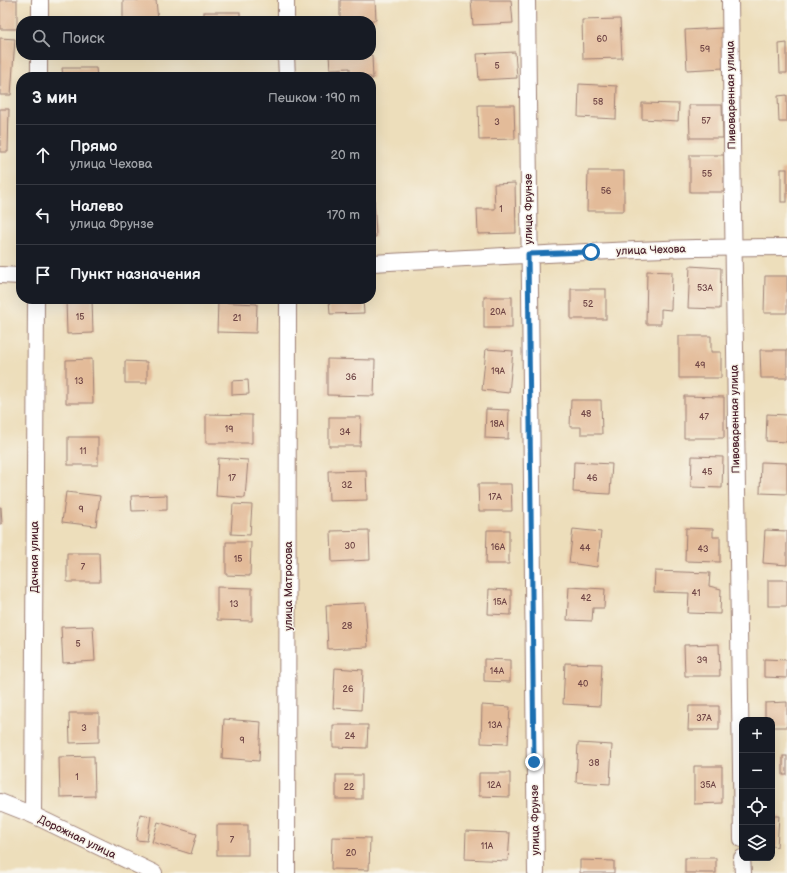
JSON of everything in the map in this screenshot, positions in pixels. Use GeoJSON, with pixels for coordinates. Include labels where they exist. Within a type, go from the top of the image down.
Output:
{"type":"FeatureCollection","features":[{"type":"Feature","properties":{"kind":"street"},"geometry":{"type":"LineString","coordinates":[[40,0],[40,16]]}},
{"type":"Feature","properties":{"kind":"street"},"geometry":{"type":"LineString","coordinates":[[286,0],[286,16]]}},
{"type":"Feature","properties":{"kind":"street","name":"улица Фрунзе"},"geometry":{"type":"LineString","coordinates":[[527,0],[528,254],[536,873]]}},
{"type":"Feature","properties":{"kind":"street","name":"Пивоваренная улица"},"geometry":{"type":"LineString","coordinates":[[730,0],[742,825]]}},
{"type":"Feature","properties":{"kind":"street"},"geometry":{"type":"LineString","coordinates":[[39,60],[39,72]]}},
{"type":"Feature","properties":{"kind":"street"},"geometry":{"type":"LineString","coordinates":[[286,60],[287,72]]}},
{"type":"Feature","properties":{"kind":"street","name":"улица Чехова"},"geometry":{"type":"LineString","coordinates":[[376,264],[528,254],[733,247],[787,247]]}},
{"type":"Feature","properties":{"kind":"street"},"geometry":{"type":"LineString","coordinates":[[0,275],[16,276]]}},
{"type":"Feature","properties":{"kind":"street","name":"Дачная улица"},"geometry":{"type":"LineString","coordinates":[[33,815],[36,304]]}},
{"type":"Feature","properties":{"kind":"street","name":"улица Матросова"},"geometry":{"type":"LineString","coordinates":[[287,873],[288,304]]}},
{"type":"Feature","properties":{"kind":"street","name":"Дорожная улица"},"geometry":{"type":"LineString","coordinates":[[0,802],[33,815],[154,873]]}},
{"type":"Feature","properties":{"kind":"street"},"geometry":{"type":"LineString","coordinates":[[742,861],[742,873]]}},
{"type":"Feature","properties":{"kind":"building"},"geometry":{"type":"Polygon","coordinates":[[[0,0],[17,0],[16,29],[0,29],[0,0]]]}},
{"type":"Feature","properties":{"kind":"building"},"geometry":{"type":"Polygon","coordinates":[[[123,0],[156,0],[158,16],[123,16],[123,0]]]}},
{"type":"Feature","properties":{"kind":"building"},"geometry":{"type":"Polygon","coordinates":[[[340,0],[375,0],[376,16],[340,16],[340,0]]]}},
{"type":"Feature","properties":{"kind":"building"},"geometry":{"type":"Polygon","coordinates":[[[471,0],[511,0],[513,23],[473,25],[471,0]]]}},
{"type":"Feature","properties":{"kind":"building"},"geometry":{"type":"Polygon","coordinates":[[[204,12],[240,12],[240,16],[204,16],[204,12]]]}},
{"type":"Feature","properties":{"kind":"building"},"geometry":{"type":"Polygon","coordinates":[[[620,19],[622,58],[583,59],[582,20],[620,19]]]}},
{"type":"Feature","properties":{"kind":"building"},"geometry":{"type":"Polygon","coordinates":[[[722,28],[724,68],[687,70],[685,30],[722,28]]]}},
{"type":"Feature","properties":{"kind":"building"},"geometry":{"type":"Polygon","coordinates":[[[0,38],[15,39],[11,95],[0,95],[0,38]]]}},
{"type":"Feature","properties":{"kind":"building"},"geometry":{"type":"Polygon","coordinates":[[[787,43],[787,73],[780,73],[779,44],[787,43]]]}},
{"type":"Feature","properties":{"kind":"building"},"geometry":{"type":"Polygon","coordinates":[[[515,52],[517,78],[479,80],[477,54],[515,52]]]}},
{"type":"Feature","properties":{"kind":"building"},"geometry":{"type":"Polygon","coordinates":[[[329,60],[372,60],[373,72],[350,72],[350,68],[330,69],[329,60]]]}},
{"type":"Feature","properties":{"kind":"building"},"geometry":{"type":"Polygon","coordinates":[[[62,68],[96,68],[96,72],[62,72],[62,68]]]}},
{"type":"Feature","properties":{"kind":"building"},"geometry":{"type":"Polygon","coordinates":[[[579,84],[617,86],[616,119],[578,117],[579,84]]]}},
{"type":"Feature","properties":{"kind":"building"},"geometry":{"type":"Polygon","coordinates":[[[787,95],[787,122],[779,122],[778,96],[787,95]]]}},
{"type":"Feature","properties":{"kind":"building"},"geometry":{"type":"Polygon","coordinates":[[[642,103],[679,104],[678,121],[642,119],[642,103]]]}},
{"type":"Feature","properties":{"kind":"building"},"geometry":{"type":"Polygon","coordinates":[[[478,105],[514,105],[515,139],[479,140],[478,105]]]}},
{"type":"Feature","properties":{"kind":"building"},"geometry":{"type":"Polygon","coordinates":[[[689,105],[722,105],[723,138],[690,138],[689,105]]]}},
{"type":"Feature","properties":{"kind":"building"},"geometry":{"type":"Polygon","coordinates":[[[0,109],[9,109],[8,152],[0,152],[0,109]]]}},
{"type":"Feature","properties":{"kind":"building"},"geometry":{"type":"Polygon","coordinates":[[[690,155],[724,155],[724,192],[690,192],[690,155]]]}},
{"type":"Feature","properties":{"kind":"building"},"geometry":{"type":"Polygon","coordinates":[[[781,169],[787,169],[787,202],[781,202],[781,169]]]}},
{"type":"Feature","properties":{"kind":"building"},"geometry":{"type":"Polygon","coordinates":[[[588,171],[624,171],[624,211],[587,211],[588,171]]]}},
{"type":"Feature","properties":{"kind":"building"},"geometry":{"type":"Polygon","coordinates":[[[515,183],[516,233],[478,234],[477,209],[495,209],[494,184],[515,183]]]}},
{"type":"Feature","properties":{"kind":"building"},"geometry":{"type":"Polygon","coordinates":[[[690,266],[721,268],[720,309],[688,308],[690,266]]]}},
{"type":"Feature","properties":{"kind":"building"},"geometry":{"type":"Polygon","coordinates":[[[647,271],[672,272],[671,310],[661,309],[661,324],[646,324],[647,271]]]}},
{"type":"Feature","properties":{"kind":"building"},"geometry":{"type":"Polygon","coordinates":[[[765,276],[787,276],[787,313],[764,313],[765,276]]]}},
{"type":"Feature","properties":{"kind":"building"},"geometry":{"type":"Polygon","coordinates":[[[571,289],[606,289],[606,319],[571,319],[571,289]]]}},
{"type":"Feature","properties":{"kind":"building"},"geometry":{"type":"Polygon","coordinates":[[[484,297],[512,297],[512,328],[484,328],[484,297]]]}},
{"type":"Feature","properties":{"kind":"building"},"geometry":{"type":"Polygon","coordinates":[[[66,304],[92,304],[93,333],[67,334],[66,304]]]}},
{"type":"Feature","properties":{"kind":"building"},"geometry":{"type":"Polygon","coordinates":[[[218,304],[257,304],[256,333],[217,332],[218,304]]]}},
{"type":"Feature","properties":{"kind":"building"},"geometry":{"type":"Polygon","coordinates":[[[329,304],[363,304],[364,313],[330,314],[329,304]]]}},
{"type":"Feature","properties":{"kind":"building"},"geometry":{"type":"Polygon","coordinates":[[[679,336],[711,336],[711,352],[721,352],[721,378],[679,378],[679,336]]]}},
{"type":"Feature","properties":{"kind":"building"},"geometry":{"type":"Polygon","coordinates":[[[486,349],[513,351],[509,393],[482,390],[486,349]]]}},
{"type":"Feature","properties":{"kind":"building"},"geometry":{"type":"Polygon","coordinates":[[[760,350],[787,350],[787,378],[761,378],[760,350]]]}},
{"type":"Feature","properties":{"kind":"building"},"geometry":{"type":"Polygon","coordinates":[[[92,359],[93,403],[66,403],[66,360],[92,359]]]}},
{"type":"Feature","properties":{"kind":"building"},"geometry":{"type":"Polygon","coordinates":[[[327,359],[375,360],[374,396],[327,395],[327,359]]]}},
{"type":"Feature","properties":{"kind":"building"},"geometry":{"type":"Polygon","coordinates":[[[125,361],[147,362],[147,383],[125,383],[125,361]]]}},
{"type":"Feature","properties":{"kind":"building"},"geometry":{"type":"Polygon","coordinates":[[[248,380],[249,394],[232,395],[232,381],[248,380]]]}},
{"type":"Feature","properties":{"kind":"building"},"geometry":{"type":"Polygon","coordinates":[[[684,396],[724,397],[724,438],[684,438],[684,396]]]}},
{"type":"Feature","properties":{"kind":"building"},"geometry":{"type":"Polygon","coordinates":[[[571,400],[601,400],[602,434],[581,434],[581,427],[570,427],[571,400]]]}},
{"type":"Feature","properties":{"kind":"building"},"geometry":{"type":"Polygon","coordinates":[[[486,409],[509,410],[508,439],[485,438],[486,409]]]}},
{"type":"Feature","properties":{"kind":"building"},"geometry":{"type":"Polygon","coordinates":[[[206,414],[252,415],[252,443],[206,443],[206,414]]]}},
{"type":"Feature","properties":{"kind":"building"},"geometry":{"type":"Polygon","coordinates":[[[767,414],[787,415],[787,442],[766,441],[767,414]]]}},
{"type":"Feature","properties":{"kind":"building"},"geometry":{"type":"Polygon","coordinates":[[[329,417],[361,417],[360,446],[329,446],[329,417]]]}},
{"type":"Feature","properties":{"kind":"building"},"geometry":{"type":"Polygon","coordinates":[[[68,437],[98,437],[98,465],[68,465],[68,437]]]}},
{"type":"Feature","properties":{"kind":"building"},"geometry":{"type":"Polygon","coordinates":[[[692,456],[723,457],[722,488],[691,487],[692,456]]]}},
{"type":"Feature","properties":{"kind":"building"},"geometry":{"type":"Polygon","coordinates":[[[218,458],[248,460],[245,498],[216,496],[218,458]]]}},
{"type":"Feature","properties":{"kind":"building"},"geometry":{"type":"Polygon","coordinates":[[[574,462],[612,464],[610,494],[573,492],[574,462]]]}},
{"type":"Feature","properties":{"kind":"building"},"geometry":{"type":"Polygon","coordinates":[[[761,462],[787,463],[787,494],[760,493],[761,462]]]}},
{"type":"Feature","properties":{"kind":"building"},"geometry":{"type":"Polygon","coordinates":[[[366,470],[367,500],[329,501],[328,471],[366,470]]]}},
{"type":"Feature","properties":{"kind":"building"},"geometry":{"type":"Polygon","coordinates":[[[478,484],[511,484],[512,511],[479,511],[478,484]]]}},
{"type":"Feature","properties":{"kind":"building"},"geometry":{"type":"Polygon","coordinates":[[[66,492],[100,496],[96,526],[62,522],[66,492]]]}},
{"type":"Feature","properties":{"kind":"building"},"geometry":{"type":"Polygon","coordinates":[[[167,495],[167,510],[132,511],[131,496],[167,495]]]}},
{"type":"Feature","properties":{"kind":"building"},"geometry":{"type":"Polygon","coordinates":[[[233,504],[252,505],[250,535],[231,534],[233,504]]]}},
{"type":"Feature","properties":{"kind":"building"},"geometry":{"type":"Polygon","coordinates":[[[1,507],[2,524],[0,524],[1,507]]]}},
{"type":"Feature","properties":{"kind":"building"},"geometry":{"type":"Polygon","coordinates":[[[686,528],[713,529],[713,537],[720,537],[720,562],[685,561],[686,528]]]}},
{"type":"Feature","properties":{"kind":"building"},"geometry":{"type":"Polygon","coordinates":[[[573,529],[601,532],[597,567],[569,563],[573,529]]]}},
{"type":"Feature","properties":{"kind":"building"},"geometry":{"type":"Polygon","coordinates":[[[369,530],[370,560],[332,562],[331,531],[369,530]]]}},
{"type":"Feature","properties":{"kind":"building"},"geometry":{"type":"Polygon","coordinates":[[[487,530],[509,530],[509,564],[486,564],[487,530]]]}},
{"type":"Feature","properties":{"kind":"building"},"geometry":{"type":"Polygon","coordinates":[[[765,530],[787,531],[787,565],[763,563],[765,530]]]}},
{"type":"Feature","properties":{"kind":"building"},"geometry":{"type":"Polygon","coordinates":[[[226,542],[251,542],[250,576],[226,575],[226,542]]]}},
{"type":"Feature","properties":{"kind":"building"},"geometry":{"type":"Polygon","coordinates":[[[67,553],[99,553],[100,582],[67,582],[67,553]]]}},
{"type":"Feature","properties":{"kind":"building"},"geometry":{"type":"Polygon","coordinates":[[[655,571],[710,573],[709,586],[721,589],[720,614],[688,613],[689,593],[654,592],[655,571]]]}},
{"type":"Feature","properties":{"kind":"building"},"geometry":{"type":"Polygon","coordinates":[[[768,580],[787,580],[787,606],[768,606],[768,580]]]}},
{"type":"Feature","properties":{"kind":"building"},"geometry":{"type":"Polygon","coordinates":[[[217,587],[252,588],[252,621],[217,620],[217,587]]]}},
{"type":"Feature","properties":{"kind":"building"},"geometry":{"type":"Polygon","coordinates":[[[569,587],[605,589],[604,608],[593,608],[592,621],[567,620],[569,587]]]}},
{"type":"Feature","properties":{"kind":"building"},"geometry":{"type":"Polygon","coordinates":[[[489,589],[511,590],[511,615],[488,614],[489,589]]]}},
{"type":"Feature","properties":{"kind":"building"},"geometry":{"type":"Polygon","coordinates":[[[365,603],[368,647],[328,649],[326,605],[365,603]]]}},
{"type":"Feature","properties":{"kind":"building"},"geometry":{"type":"Polygon","coordinates":[[[93,626],[95,661],[63,663],[61,627],[93,626]]]}},
{"type":"Feature","properties":{"kind":"building"},"geometry":{"type":"Polygon","coordinates":[[[719,644],[720,676],[685,676],[684,645],[719,644]]]}},
{"type":"Feature","properties":{"kind":"building"},"geometry":{"type":"Polygon","coordinates":[[[484,659],[510,660],[510,682],[484,681],[484,659]]]}},
{"type":"Feature","properties":{"kind":"building"},"geometry":{"type":"Polygon","coordinates":[[[764,659],[787,660],[787,678],[764,677],[764,659]]]}},
{"type":"Feature","properties":{"kind":"building"},"geometry":{"type":"Polygon","coordinates":[[[565,663],[602,664],[600,706],[563,704],[565,663]]]}},
{"type":"Feature","properties":{"kind":"building"},"geometry":{"type":"Polygon","coordinates":[[[335,668],[363,670],[361,710],[333,708],[335,668]]]}},
{"type":"Feature","properties":{"kind":"building"},"geometry":{"type":"Polygon","coordinates":[[[787,702],[787,727],[775,727],[775,717],[765,717],[765,703],[787,702]]]}},
{"type":"Feature","properties":{"kind":"building"},"geometry":{"type":"Polygon","coordinates":[[[482,705],[510,707],[508,744],[481,743],[482,705]]]}},
{"type":"Feature","properties":{"kind":"building"},"geometry":{"type":"Polygon","coordinates":[[[689,706],[719,706],[719,730],[688,730],[689,706]]]}},
{"type":"Feature","properties":{"kind":"building"},"geometry":{"type":"Polygon","coordinates":[[[69,713],[99,713],[99,742],[70,743],[69,713]]]}},
{"type":"Feature","properties":{"kind":"building"},"geometry":{"type":"Polygon","coordinates":[[[224,719],[261,722],[259,761],[222,758],[224,719]]]}},
{"type":"Feature","properties":{"kind":"building"},"geometry":{"type":"Polygon","coordinates":[[[333,725],[368,725],[367,748],[333,747],[333,725]]]}},
{"type":"Feature","properties":{"kind":"building"},"geometry":{"type":"Polygon","coordinates":[[[578,743],[612,745],[610,784],[576,782],[578,743]]]}},
{"type":"Feature","properties":{"kind":"building"},"geometry":{"type":"Polygon","coordinates":[[[94,756],[95,796],[60,797],[59,757],[94,756]]]}},
{"type":"Feature","properties":{"kind":"building"},"geometry":{"type":"Polygon","coordinates":[[[783,756],[787,756],[787,775],[783,775],[783,756]]]}},
{"type":"Feature","properties":{"kind":"building"},"geometry":{"type":"Polygon","coordinates":[[[694,766],[722,766],[722,803],[694,804],[694,766]]]}},
{"type":"Feature","properties":{"kind":"building"},"geometry":{"type":"Polygon","coordinates":[[[479,773],[510,773],[510,797],[479,796],[479,773]]]}},
{"type":"Feature","properties":{"kind":"building"},"geometry":{"type":"Polygon","coordinates":[[[336,775],[362,775],[362,799],[336,799],[336,775]]]}},
{"type":"Feature","properties":{"kind":"building"},"geometry":{"type":"Polygon","coordinates":[[[140,814],[151,816],[147,841],[136,840],[140,814]]]}},
{"type":"Feature","properties":{"kind":"building"},"geometry":{"type":"Polygon","coordinates":[[[775,816],[779,816],[777,847],[775,847],[775,816]]]}},
{"type":"Feature","properties":{"kind":"building"},"geometry":{"type":"Polygon","coordinates":[[[158,822],[197,834],[191,854],[152,842],[158,822]]]}},
{"type":"Feature","properties":{"kind":"building"},"geometry":{"type":"Polygon","coordinates":[[[217,825],[248,825],[248,855],[217,855],[217,825]]]}},
{"type":"Feature","properties":{"kind":"building"},"geometry":{"type":"Polygon","coordinates":[[[466,831],[510,833],[508,861],[465,859],[466,831]]]}},
{"type":"Feature","properties":{"kind":"building"},"geometry":{"type":"Polygon","coordinates":[[[332,837],[370,838],[369,870],[331,869],[332,837]]]}},
{"type":"Feature","properties":{"kind":"building"},"geometry":{"type":"Polygon","coordinates":[[[685,858],[716,858],[716,873],[685,873],[685,858]]]}},
{"type":"Feature","properties":{"kind":"building"},"geometry":{"type":"Polygon","coordinates":[[[580,860],[614,861],[614,873],[580,873],[580,860]]]}},
{"type":"Feature","properties":{"kind":"route"},"geometry":{"type":"LineString","coordinates":[[534,762],[528,254],[591,252]]}}]}
